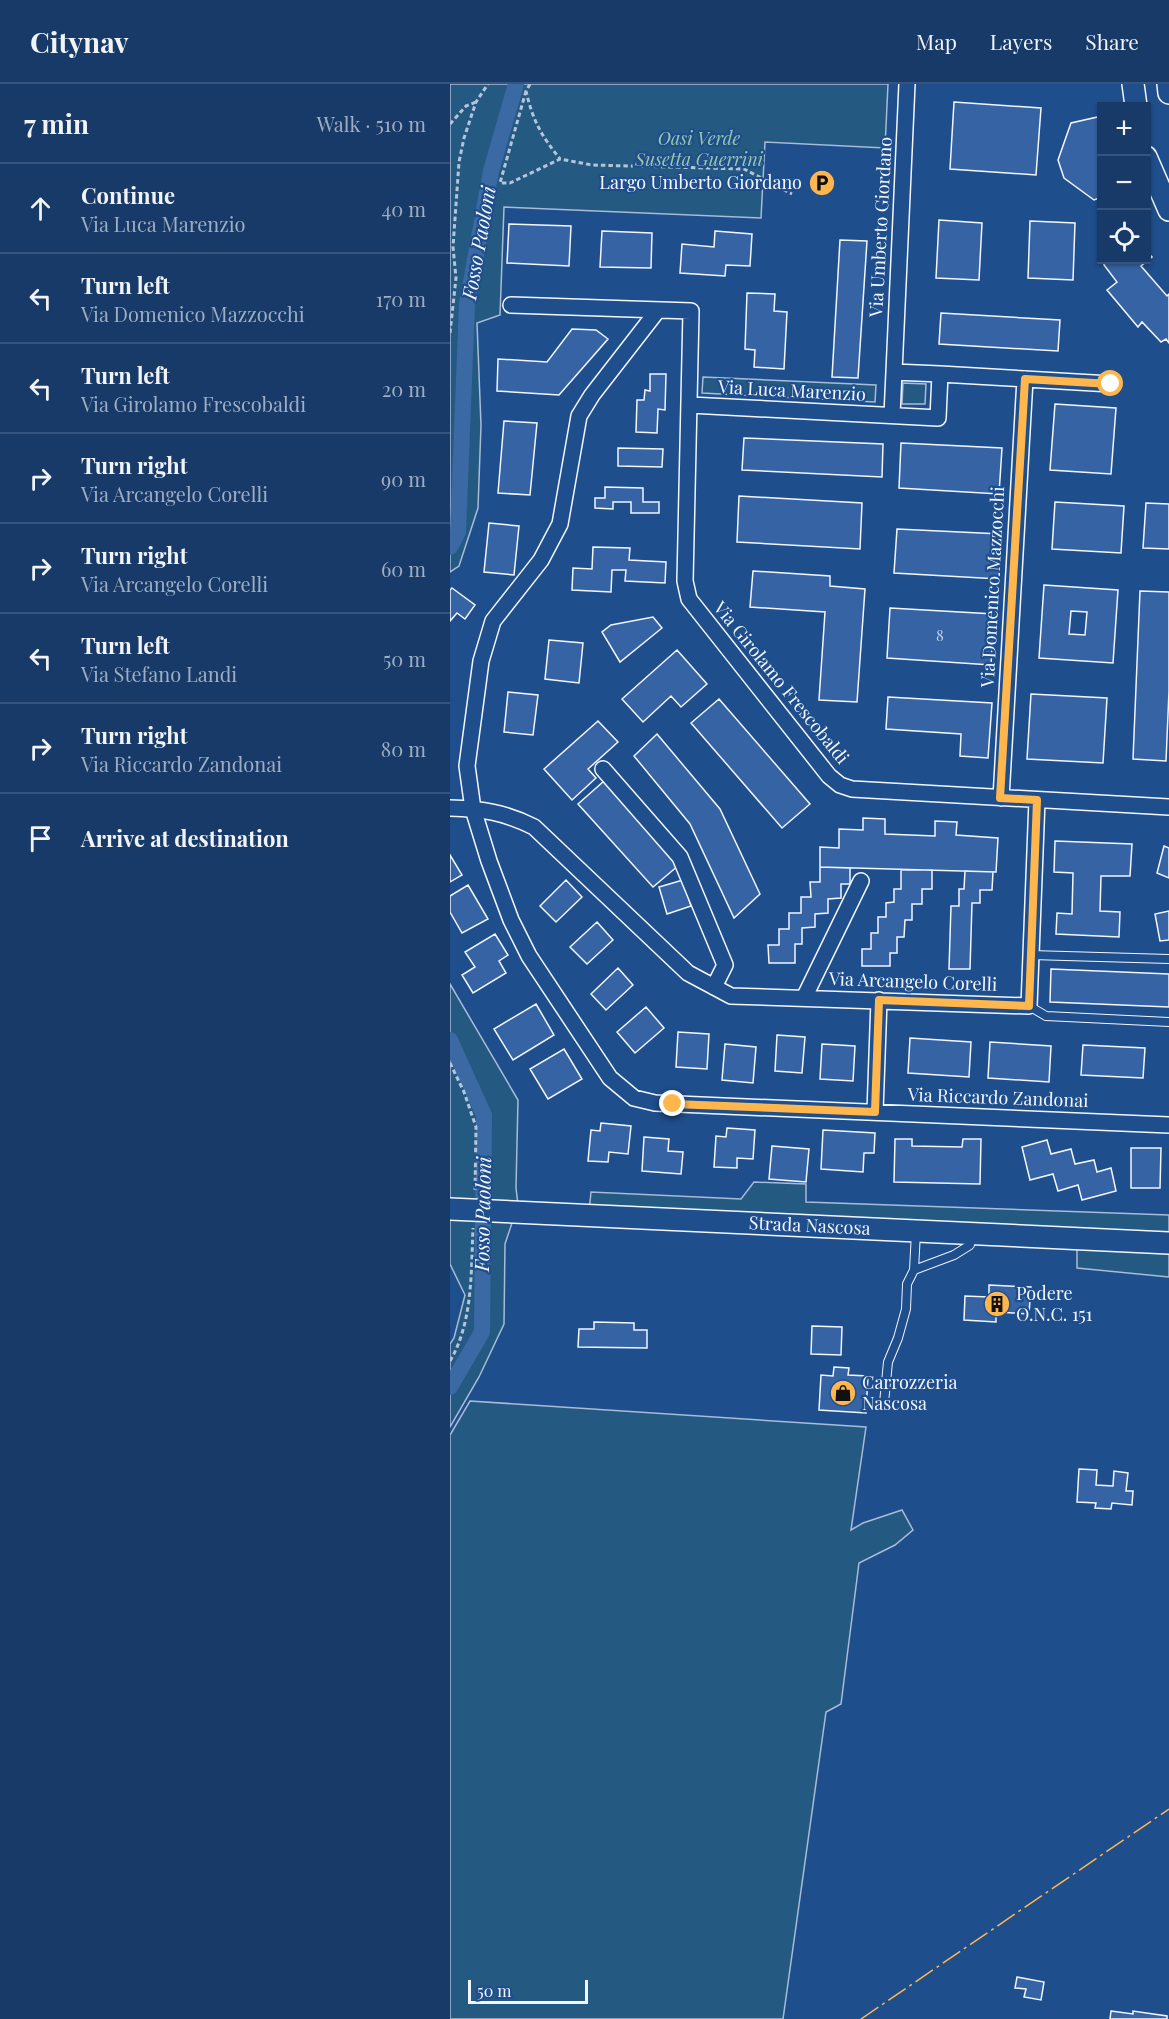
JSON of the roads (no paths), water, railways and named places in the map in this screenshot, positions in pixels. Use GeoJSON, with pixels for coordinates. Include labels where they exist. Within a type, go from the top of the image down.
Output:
{"type":"FeatureCollection","features":[{"type":"Feature","properties":{"kind":"street","name":"Via Umberto Giordano"},"geometry":{"type":"LineString","coordinates":[[894,372],[907,84]]}},
{"type":"Feature","properties":{"kind":"street"},"geometry":{"type":"LineString","coordinates":[[1133,84],[1135,102]]}},
{"type":"Feature","properties":{"kind":"street"},"geometry":{"type":"LineString","coordinates":[[1167,84],[1169,93]]}},
{"type":"Feature","properties":{"kind":"street"},"geometry":{"type":"LineString","coordinates":[[1151,169],[1169,210]]}},
{"type":"Feature","properties":{"kind":"street"},"geometry":{"type":"LineString","coordinates":[[511,305],[658,310]]}},
{"type":"Feature","properties":{"kind":"street","name":"Via Girolamo Frescobaldi"},"geometry":{"type":"LineString","coordinates":[[658,310],[690,311],[685,581],[689,599],[829,776],[840,785],[852,789],[1169,807]]}},
{"type":"Feature","properties":{"kind":"street","name":"Via Riccardo Zandonai"},"geometry":{"type":"LineString","coordinates":[[658,310],[591,395],[579,416],[560,524],[541,560],[493,621],[481,661],[467,766],[473,809],[511,920],[529,956],[610,1078],[634,1098],[656,1103],[1169,1125]]}},
{"type":"Feature","properties":{"kind":"street"},"geometry":{"type":"LineString","coordinates":[[894,372],[1111,384]]}},
{"type":"Feature","properties":{"kind":"street","name":"Via Luca Marenzio"},"geometry":{"type":"LineString","coordinates":[[892,415],[894,372]]}},
{"type":"Feature","properties":{"kind":"street","name":"Via Luca Marenzio"},"geometry":{"type":"LineString","coordinates":[[690,405],[938,418],[940,374]]}},
{"type":"Feature","properties":{"kind":"street","name":"Via Domenico Mazzocchi"},"geometry":{"type":"LineString","coordinates":[[1000,798],[1025,379]]}},
{"type":"Feature","properties":{"kind":"street"},"geometry":{"type":"LineString","coordinates":[[603,769],[680,857],[725,965],[714,987]]}},
{"type":"Feature","properties":{"kind":"street"},"geometry":{"type":"LineString","coordinates":[[1029,1006],[1037,800]]}},
{"type":"Feature","properties":{"kind":"street","name":"Via Arcangelo Corelli"},"geometry":{"type":"LineString","coordinates":[[450,808],[511,815],[534,827],[688,973],[731,996],[1029,1006]]}},
{"type":"Feature","properties":{"kind":"street","name":"Via Arcangelo Corelli"},"geometry":{"type":"LineString","coordinates":[[804,998],[861,881]]}},
{"type":"Feature","properties":{"kind":"street"},"geometry":{"type":"LineString","coordinates":[[875,1112],[879,1000]]}},
{"type":"Feature","properties":{"kind":"street","name":"Strada Nascosa"},"geometry":{"type":"LineString","coordinates":[[450,1209],[474,1213],[498,1212],[1169,1243]]}},
{"type":"Feature","properties":{"kind":"lane"},"geometry":{"type":"LineString","coordinates":[[1031,955],[1169,959]]}},
{"type":"Feature","properties":{"kind":"lane"},"geometry":{"type":"LineString","coordinates":[[1029,1006],[1046,1016],[1169,1022]]}},
{"type":"Feature","properties":{"kind":"lane"},"geometry":{"type":"LineString","coordinates":[[884,1402],[888,1362],[898,1338],[906,1309],[907,1284],[914,1270],[916,1231]]}},
{"type":"Feature","properties":{"kind":"lane"},"geometry":{"type":"LineString","coordinates":[[914,1270],[954,1255],[970,1245],[970,1234]]}},
{"type":"Feature","properties":{"kind":"waterway","name":"Fosso Paoloni"},"geometry":{"type":"LineString","coordinates":[[450,547],[458,532],[467,304],[491,171],[516,84]]}},
{"type":"Feature","properties":{"kind":"waterway","name":"Fosso Paoloni"},"geometry":{"type":"LineString","coordinates":[[460,326],[466,326]]}},
{"type":"Feature","properties":{"kind":"waterway","name":"Fosso Paoloni"},"geometry":{"type":"LineString","coordinates":[[450,1040],[484,1115],[482,1332],[450,1387]]}},
{"type":"Feature","properties":{"kind":"place","name":"Largo Umberto Giordano"},"geometry":{"type":"Point","coordinates":[822,183]}},
{"type":"Feature","properties":{"kind":"place","name":"Podere O.N.C. 151"},"geometry":{"type":"Point","coordinates":[997,1304]}},
{"type":"Feature","properties":{"kind":"place","name":"Carrozzeria Nascosa"},"geometry":{"type":"Point","coordinates":[843,1393]}},
{"type":"Feature","properties":{"kind":"park label","name":"Oasi Verde Susetta Guerrini"},"geometry":{"type":"Point","coordinates":[699,149]}}]}
